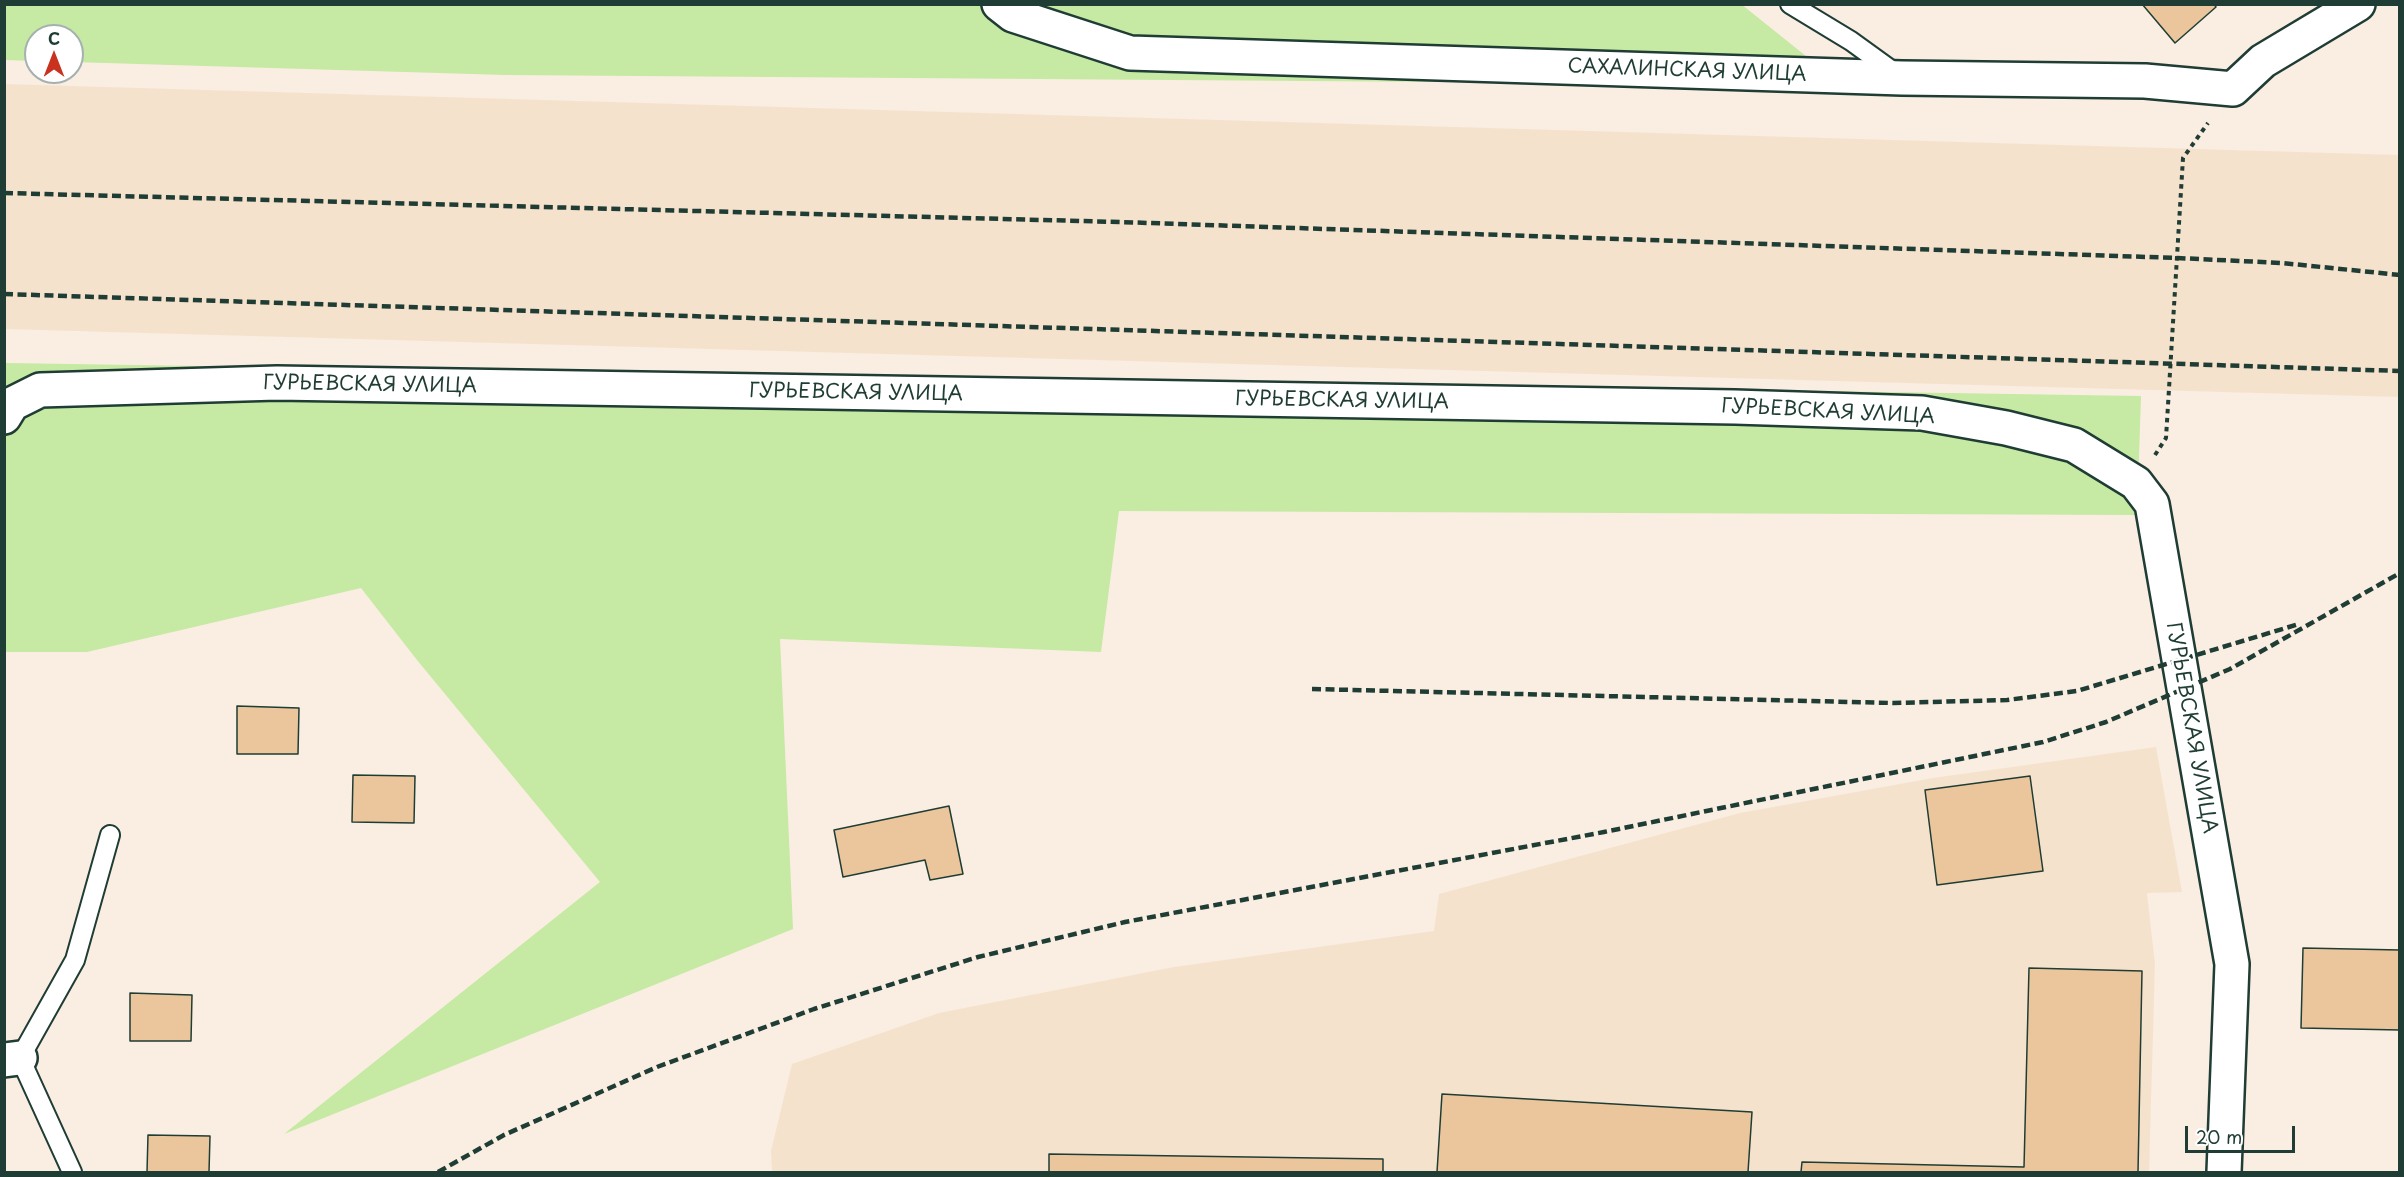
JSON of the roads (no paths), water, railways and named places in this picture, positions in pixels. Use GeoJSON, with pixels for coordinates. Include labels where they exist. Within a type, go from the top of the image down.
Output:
{"type":"FeatureCollection","features":[{"type":"Feature","properties":{"kind":"street","name":"САХАЛИНСКАЯ УЛИЦА"},"geometry":{"type":"LineString","coordinates":[[999,4],[1013,15],[1130,53],[1902,78],[2145,81],[2233,89],[2263,61],[2358,4]]}},
{"type":"Feature","properties":{"kind":"street","name":"ГУРЬЕВСКАЯ УЛИЦА"},"geometry":{"type":"LineString","coordinates":[[4,417],[12,404],[40,390],[277,383],[1712,407],[1922,413],[2006,428],[2074,445],[2136,483],[2151,504],[2232,964],[2224,1173]]}},
{"type":"Feature","properties":{"kind":"lane"},"geometry":{"type":"LineString","coordinates":[[1790,4],[1851,41],[1902,78]]}},
{"type":"Feature","properties":{"kind":"lane"},"geometry":{"type":"LineString","coordinates":[[72,1173],[12,1059],[75,960],[110,835]]}},
{"type":"Feature","properties":{"kind":"railway"},"geometry":{"type":"LineString","coordinates":[[4,193],[1120,222],[2177,258],[2282,263],[2400,275]]}},
{"type":"Feature","properties":{"kind":"railway"},"geometry":{"type":"LineString","coordinates":[[4,294],[2400,371]]}},
{"type":"Feature","properties":{"kind":"railway"},"geometry":{"type":"LineString","coordinates":[[438,1172],[504,1135],[657,1067],[814,1009],[978,957],[1125,922],[1604,832],[2043,742],[2106,722],[2230,669],[2400,573]]}},
{"type":"Feature","properties":{"kind":"railway"},"geometry":{"type":"LineString","coordinates":[[1312,689],[1893,703],[2007,700],[2077,691],[2299,624]]}}]}
